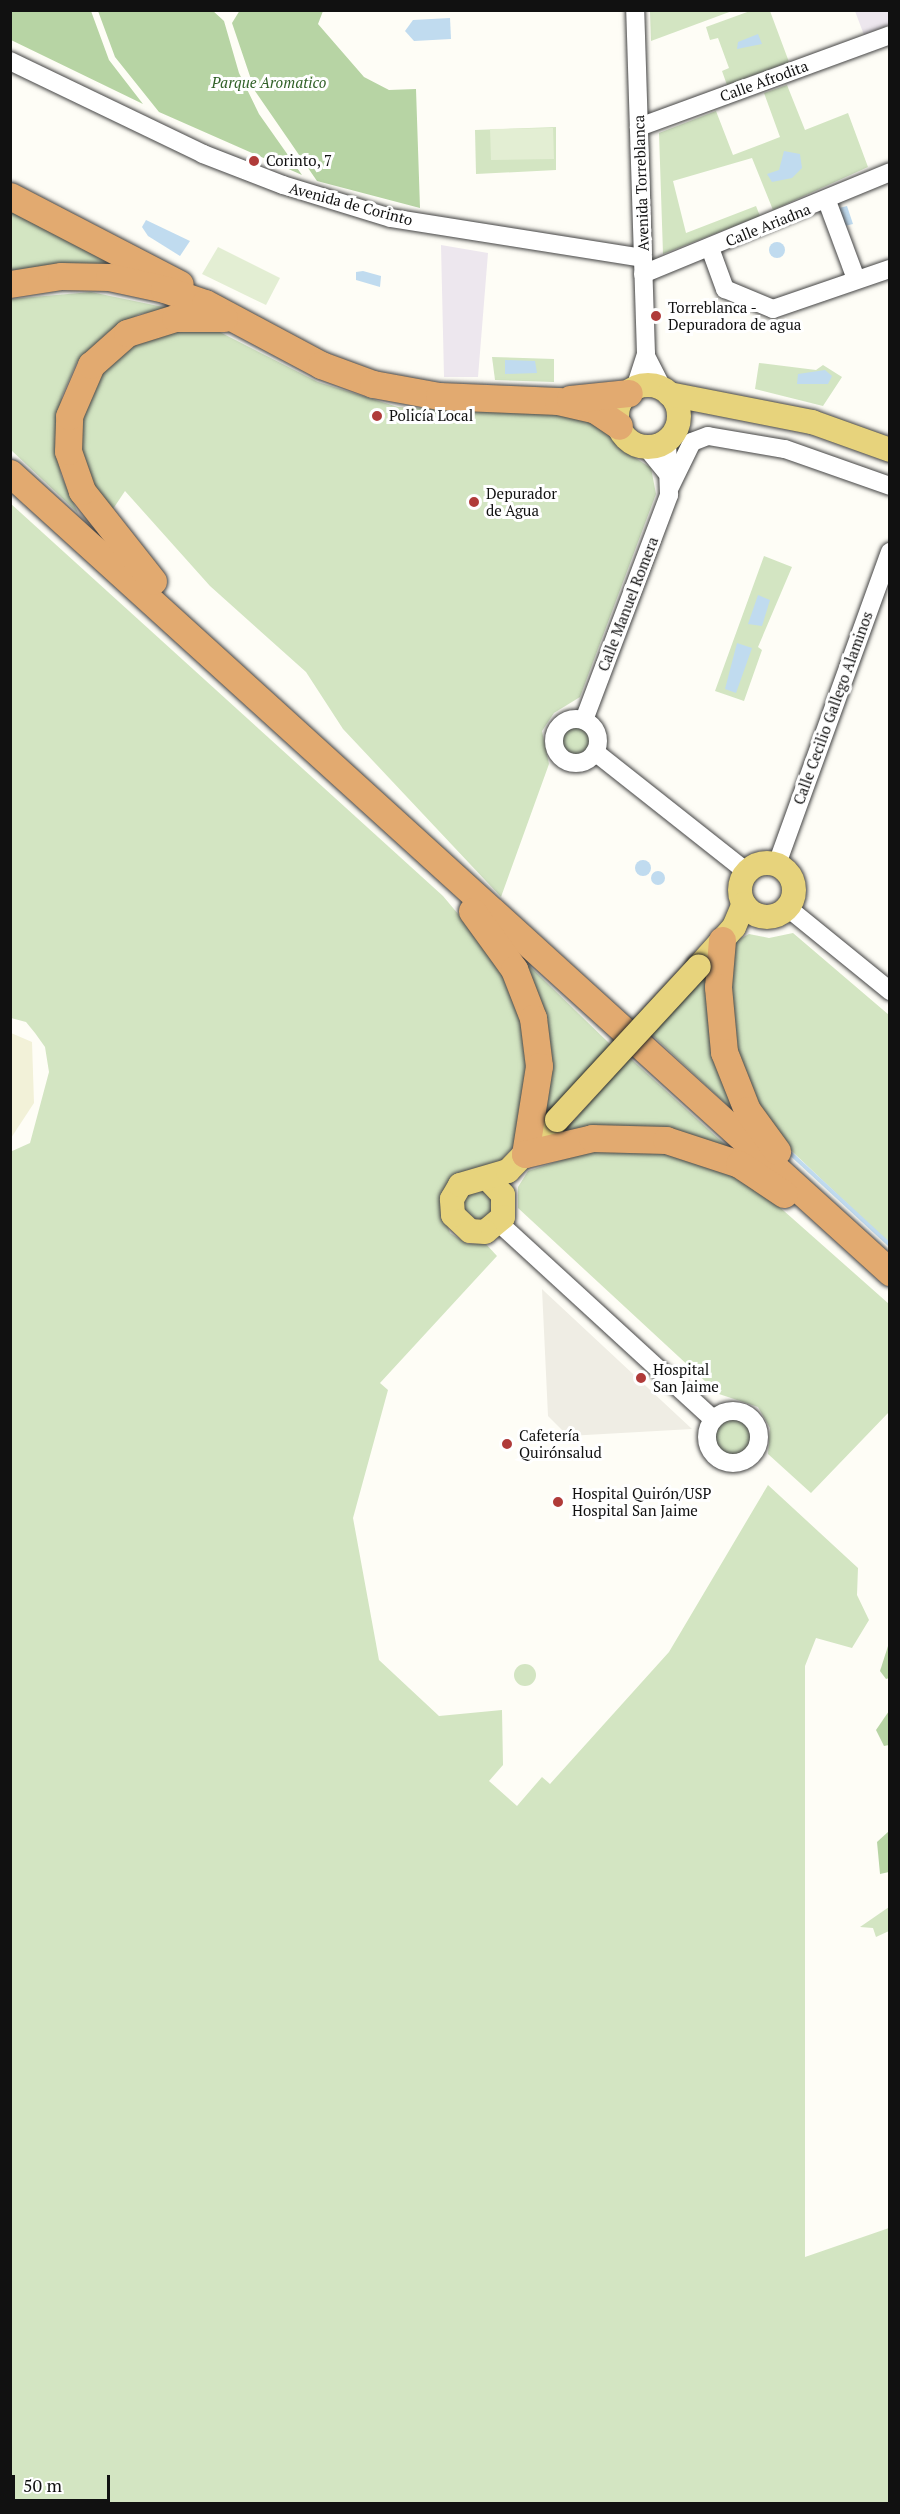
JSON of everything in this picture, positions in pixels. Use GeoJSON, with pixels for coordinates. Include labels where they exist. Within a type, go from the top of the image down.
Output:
{"type":"FeatureCollection","features":[{"type":"Feature","properties":{"kind":"highway"},"geometry":{"type":"LineString","coordinates":[[10,196],[158,270],[205,303],[321,366],[374,384],[439,396],[558,401],[632,391]]}},
{"type":"Feature","properties":{"kind":"highway"},"geometry":{"type":"LineString","coordinates":[[10,284],[61,276],[110,277],[205,303]]}},
{"type":"Feature","properties":{"kind":"highway"},"geometry":{"type":"LineString","coordinates":[[233,318],[158,321],[112,342],[82,379],[68,434],[73,471],[92,508],[234,675]]}},
{"type":"Feature","properties":{"kind":"highway"},"geometry":{"type":"LineString","coordinates":[[558,401],[594,410],[619,426]]}},
{"type":"Feature","properties":{"kind":"highway"},"geometry":{"type":"LineString","coordinates":[[10,473],[890,1272]]}},
{"type":"Feature","properties":{"kind":"highway"},"geometry":{"type":"LineString","coordinates":[[341,773],[372,813],[475,913],[514,969],[533,1018],[539,1066],[506,1175]]}},
{"type":"Feature","properties":{"kind":"highway"},"geometry":{"type":"LineString","coordinates":[[728,933],[719,1019],[724,1052],[747,1110],[782,1158],[890,1261]]}},
{"type":"Feature","properties":{"kind":"highway"},"geometry":{"type":"LineString","coordinates":[[506,1175],[613,1136],[704,1148],[775,1186],[890,1285]]}},
{"type":"Feature","properties":{"kind":"main road"},"geometry":{"type":"LineString","coordinates":[[730,408],[700,415],[670,440],[632,443],[619,426],[620,404],[632,391],[666,392],[730,408],[812,422],[890,450]]}},
{"type":"Feature","properties":{"kind":"main road"},"geometry":{"type":"LineString","coordinates":[[666,392],[677,407],[670,440]]}},
{"type":"Feature","properties":{"kind":"main road"},"geometry":{"type":"LineString","coordinates":[[760,864],[777,864],[794,883],[788,908],[774,917],[750,910],[740,888],[747,872],[760,864]]}},
{"type":"Feature","properties":{"kind":"main road"},"geometry":{"type":"LineString","coordinates":[[506,1175],[505,1210],[499,1223],[486,1232],[470,1231],[457,1222],[452,1207],[455,1192],[467,1181],[506,1175],[750,910]]}},
{"type":"Feature","properties":{"kind":"street","name":"Avenida Torreblanca"},"geometry":{"type":"LineString","coordinates":[[635,10],[646,356]]}},
{"type":"Feature","properties":{"kind":"street","name":"Calle Afrodita"},"geometry":{"type":"LineString","coordinates":[[639,127],[890,35]]}},
{"type":"Feature","properties":{"kind":"street","name":"Avenida de Corinto"},"geometry":{"type":"LineString","coordinates":[[10,61],[203,154],[283,185],[391,218],[643,266]]}},
{"type":"Feature","properties":{"kind":"street","name":"Calle Ariadna"},"geometry":{"type":"LineString","coordinates":[[643,266],[710,248],[827,201],[890,172]]}},
{"type":"Feature","properties":{"kind":"street"},"geometry":{"type":"LineString","coordinates":[[827,201],[856,279]]}},
{"type":"Feature","properties":{"kind":"street"},"geometry":{"type":"LineString","coordinates":[[710,248],[725,289],[772,309],[890,269]]}},
{"type":"Feature","properties":{"kind":"street"},"geometry":{"type":"LineString","coordinates":[[632,391],[646,356]]}},
{"type":"Feature","properties":{"kind":"street"},"geometry":{"type":"LineString","coordinates":[[646,356],[666,392]]}},
{"type":"Feature","properties":{"kind":"street"},"geometry":{"type":"LineString","coordinates":[[670,440],[708,436],[784,450],[890,486]]}},
{"type":"Feature","properties":{"kind":"street"},"geometry":{"type":"LineString","coordinates":[[668,479],[670,440]]}},
{"type":"Feature","properties":{"kind":"street"},"geometry":{"type":"LineString","coordinates":[[668,479],[670,440]]}},
{"type":"Feature","properties":{"kind":"street","name":"Calle Manuel Romera"},"geometry":{"type":"LineString","coordinates":[[584,720],[668,479]]}},
{"type":"Feature","properties":{"kind":"street","name":"Calle Cecilio Gallego Alaminos"},"geometry":{"type":"LineString","coordinates":[[777,864],[890,552]]}},
{"type":"Feature","properties":{"kind":"street"},"geometry":{"type":"LineString","coordinates":[[584,720],[597,734],[595,752],[585,762],[571,763],[555,750],[554,735],[562,723],[584,720]]}},
{"type":"Feature","properties":{"kind":"street"},"geometry":{"type":"LineString","coordinates":[[595,752],[747,872]]}},
{"type":"Feature","properties":{"kind":"street"},"geometry":{"type":"LineString","coordinates":[[788,908],[890,991]]}},
{"type":"Feature","properties":{"kind":"street"},"geometry":{"type":"LineString","coordinates":[[499,1223],[713,1419]]}},
{"type":"Feature","properties":{"kind":"shaded area"},"geometry":{"type":"Polygon","coordinates":[[[855,11],[889,11],[889,25],[864,35],[855,11]]]}},
{"type":"Feature","properties":{"kind":"shaded area"},"geometry":{"type":"Polygon","coordinates":[[[441,245],[488,253],[478,377],[444,377],[441,245]]]}},
{"type":"Feature","properties":{"kind":"shaded area"},"geometry":{"type":"Polygon","coordinates":[[[542,1289],[692,1429],[568,1436],[548,1416],[542,1289]]]}},
{"type":"Feature","properties":{"kind":"green space"},"geometry":{"type":"Polygon","coordinates":[[[11,10],[91,11],[109,60],[143,104],[11,40],[11,10]]]}},
{"type":"Feature","properties":{"kind":"green space"},"geometry":{"type":"Polygon","coordinates":[[[212,10],[224,21],[239,73],[259,114],[302,175],[159,112],[115,57],[98,11],[212,10]]]}},
{"type":"Feature","properties":{"kind":"green space","name":"Parque Aromatico"},"geometry":{"type":"Polygon","coordinates":[[[240,10],[323,11],[318,24],[364,77],[389,90],[416,89],[420,208],[317,181],[255,91],[232,23],[240,10]]]}},
{"type":"Feature","properties":{"kind":"green space"},"geometry":{"type":"Polygon","coordinates":[[[650,10],[732,11],[651,41],[650,10]]]}},
{"type":"Feature","properties":{"kind":"green space"},"geometry":{"type":"Polygon","coordinates":[[[750,11],[770,11],[789,62],[727,85],[722,71],[729,68],[718,38],[710,40],[706,27],[750,11]]]}},
{"type":"Feature","properties":{"kind":"green space"},"geometry":{"type":"Polygon","coordinates":[[[787,85],[805,130],[848,113],[868,167],[773,210],[752,158],[673,181],[686,233],[756,206],[760,216],[663,254],[659,133],[716,111],[733,155],[780,137],[764,93],[787,85]]]}},
{"type":"Feature","properties":{"kind":"green space"},"geometry":{"type":"Polygon","coordinates":[[[556,127],[556,170],[476,174],[475,130],[556,127]]]}},
{"type":"Feature","properties":{"kind":"green space"},"geometry":{"type":"Polygon","coordinates":[[[553,128],[554,159],[491,160],[490,129],[553,128]]]}},
{"type":"Feature","properties":{"kind":"green space"},"geometry":{"type":"Polygon","coordinates":[[[10,206],[123,263],[11,270],[10,206]]]}},
{"type":"Feature","properties":{"kind":"green space"},"geometry":{"type":"Polygon","coordinates":[[[218,247],[280,278],[266,305],[202,274],[218,247]]]}},
{"type":"Feature","properties":{"kind":"green space"},"geometry":{"type":"Polygon","coordinates":[[[91,292],[173,309],[139,314],[107,333],[77,362],[62,396],[55,440],[61,475],[78,513],[11,450],[10,299],[91,292]]]}},
{"type":"Feature","properties":{"kind":"green space"},"geometry":{"type":"Polygon","coordinates":[[[208,326],[318,382],[398,407],[575,415],[606,429],[620,448],[651,468],[656,494],[580,697],[554,713],[542,731],[549,764],[501,897],[343,729],[306,672],[210,586],[125,491],[107,518],[76,442],[91,376],[149,331],[208,326]]]}},
{"type":"Feature","properties":{"kind":"green space"},"geometry":{"type":"Polygon","coordinates":[[[492,357],[554,359],[554,382],[495,380],[492,357]]]}},
{"type":"Feature","properties":{"kind":"green space"},"geometry":{"type":"Polygon","coordinates":[[[759,363],[816,370],[823,365],[842,377],[823,406],[755,389],[759,363]]]}},
{"type":"Feature","properties":{"kind":"green space"},"geometry":{"type":"Polygon","coordinates":[[[10,503],[443,896],[495,958],[519,1017],[529,1060],[514,1146],[498,1164],[454,1175],[440,1203],[450,1233],[468,1244],[486,1244],[497,1256],[380,1383],[388,1390],[353,1518],[379,1660],[439,1716],[502,1710],[503,1765],[489,1781],[517,1806],[542,1777],[550,1784],[669,1652],[768,1485],[858,1568],[857,1595],[869,1620],[852,1648],[816,1638],[805,1666],[805,2257],[889,2228],[889,2503],[11,2503],[10,1152],[30,1143],[49,1072],[45,1047],[26,1022],[11,1018],[10,503]]]}},
{"type":"Feature","properties":{"kind":"green space"},"geometry":{"type":"Polygon","coordinates":[[[764,556],[792,567],[758,647],[762,650],[744,701],[715,691],[764,556]]]}},
{"type":"Feature","properties":{"kind":"green space"},"geometry":{"type":"Polygon","coordinates":[[[576,726],[587,730],[591,741],[587,752],[576,756],[565,752],[561,741],[565,730],[576,726]]]}},
{"type":"Feature","properties":{"kind":"green space"},"geometry":{"type":"Polygon","coordinates":[[[793,933],[889,1015],[889,1243],[780,1140],[764,1120],[728,1026],[734,942],[749,934],[769,938],[793,933]]]}},
{"type":"Feature","properties":{"kind":"green space"},"geometry":{"type":"Polygon","coordinates":[[[512,949],[611,1045],[541,1122],[512,949]]]}},
{"type":"Feature","properties":{"kind":"green space"},"geometry":{"type":"Polygon","coordinates":[[[706,972],[742,1119],[650,1033],[706,972]]]}},
{"type":"Feature","properties":{"kind":"green space"},"geometry":{"type":"Polygon","coordinates":[[[11,1033],[32,1042],[34,1103],[11,1138],[11,1033]]]}},
{"type":"Feature","properties":{"kind":"green space"},"geometry":{"type":"Polygon","coordinates":[[[630,1058],[731,1150],[563,1133],[630,1058]]]}},
{"type":"Feature","properties":{"kind":"green space"},"geometry":{"type":"Polygon","coordinates":[[[605,1146],[703,1158],[757,1187],[889,1304],[889,1412],[811,1493],[768,1454],[770,1428],[758,1407],[719,1394],[518,1208],[518,1187],[528,1171],[605,1146]]]}},
{"type":"Feature","properties":{"kind":"green space"},"geometry":{"type":"Polygon","coordinates":[[[486,1189],[496,1211],[476,1223],[461,1205],[463,1195],[486,1189]]]}},
{"type":"Feature","properties":{"kind":"green space"},"geometry":{"type":"Polygon","coordinates":[[[733,1418],[746,1424],[752,1437],[746,1450],[733,1456],[720,1450],[714,1437],[720,1424],[733,1418]]]}},
{"type":"Feature","properties":{"kind":"green space"},"geometry":{"type":"Polygon","coordinates":[[[889,1643],[889,1678],[886,1679],[880,1671],[889,1643]]]}},
{"type":"Feature","properties":{"kind":"green space"},"geometry":{"type":"Polygon","coordinates":[[[525,1664],[533,1667],[536,1675],[533,1683],[525,1686],[517,1683],[514,1675],[517,1667],[525,1664]]]}},
{"type":"Feature","properties":{"kind":"green space"},"geometry":{"type":"Polygon","coordinates":[[[889,1711],[889,1745],[884,1746],[876,1730],[889,1711]]]}},
{"type":"Feature","properties":{"kind":"green space"},"geometry":{"type":"Polygon","coordinates":[[[889,1831],[889,1872],[880,1874],[877,1842],[889,1831]]]}},
{"type":"Feature","properties":{"kind":"green space"},"geometry":{"type":"Polygon","coordinates":[[[889,1907],[889,1931],[876,1937],[873,1928],[860,1927],[889,1907]]]}},
{"type":"Feature","properties":{"kind":"water"},"geometry":{"type":"Polygon","coordinates":[[[450,18],[451,39],[414,41],[405,31],[413,20],[450,18]]]}},
{"type":"Feature","properties":{"kind":"water"},"geometry":{"type":"Polygon","coordinates":[[[758,34],[762,44],[737,49],[738,42],[758,34]]]}},
{"type":"Feature","properties":{"kind":"water"},"geometry":{"type":"Polygon","coordinates":[[[784,151],[800,154],[802,168],[792,178],[772,182],[767,174],[779,170],[784,151]]]}},
{"type":"Feature","properties":{"kind":"water"},"geometry":{"type":"Polygon","coordinates":[[[847,206],[853,224],[845,226],[839,208],[847,206]]]}},
{"type":"Feature","properties":{"kind":"water"},"geometry":{"type":"Polygon","coordinates":[[[146,220],[190,241],[180,256],[148,236],[142,227],[146,220]]]}},
{"type":"Feature","properties":{"kind":"water"},"geometry":{"type":"Polygon","coordinates":[[[777,242],[785,250],[777,258],[769,250],[777,242]]]}},
{"type":"Feature","properties":{"kind":"water"},"geometry":{"type":"Polygon","coordinates":[[[363,271],[381,276],[380,287],[356,280],[356,272],[363,271]]]}},
{"type":"Feature","properties":{"kind":"water"},"geometry":{"type":"Polygon","coordinates":[[[505,360],[535,361],[537,373],[505,374],[505,360]]]}},
{"type":"Feature","properties":{"kind":"water"},"geometry":{"type":"Polygon","coordinates":[[[825,370],[832,376],[828,384],[797,384],[798,374],[825,370]]]}},
{"type":"Feature","properties":{"kind":"water"},"geometry":{"type":"Polygon","coordinates":[[[758,595],[770,600],[762,626],[748,624],[758,595]]]}},
{"type":"Feature","properties":{"kind":"water"},"geometry":{"type":"Polygon","coordinates":[[[737,643],[752,648],[736,693],[725,689],[737,643]]]}},
{"type":"Feature","properties":{"kind":"water"},"geometry":{"type":"Polygon","coordinates":[[[643,860],[649,862],[651,868],[649,874],[643,876],[637,874],[635,868],[637,862],[643,860]]]}},
{"type":"Feature","properties":{"kind":"water"},"geometry":{"type":"Polygon","coordinates":[[[655,871],[661,871],[665,878],[661,885],[655,885],[651,881],[651,875],[655,871]]]}},
{"type":"Feature","properties":{"kind":"waterway"},"geometry":{"type":"LineString","coordinates":[[788,1151],[890,1245]]}},
{"type":"Feature","properties":{"kind":"place","name":"Corinto, 7"},"geometry":{"type":"Point","coordinates":[254,161]}},
{"type":"Feature","properties":{"kind":"place","name":"Torreblanca - Depuradora de agua"},"geometry":{"type":"Point","coordinates":[656,316]}},
{"type":"Feature","properties":{"kind":"place","name":"Policía Local"},"geometry":{"type":"Point","coordinates":[377,416]}},
{"type":"Feature","properties":{"kind":"place","name":"Depurador de Agua"},"geometry":{"type":"Point","coordinates":[474,502]}},
{"type":"Feature","properties":{"kind":"place","name":"Hospital San Jaime"},"geometry":{"type":"Point","coordinates":[641,1378]}},
{"type":"Feature","properties":{"kind":"place","name":"Cafetería Quirónsalud"},"geometry":{"type":"Point","coordinates":[507,1444]}},
{"type":"Feature","properties":{"kind":"place","name":"Hospital Quirón/USP Hospital San Jaime"},"geometry":{"type":"Point","coordinates":[558,1502]}}]}
